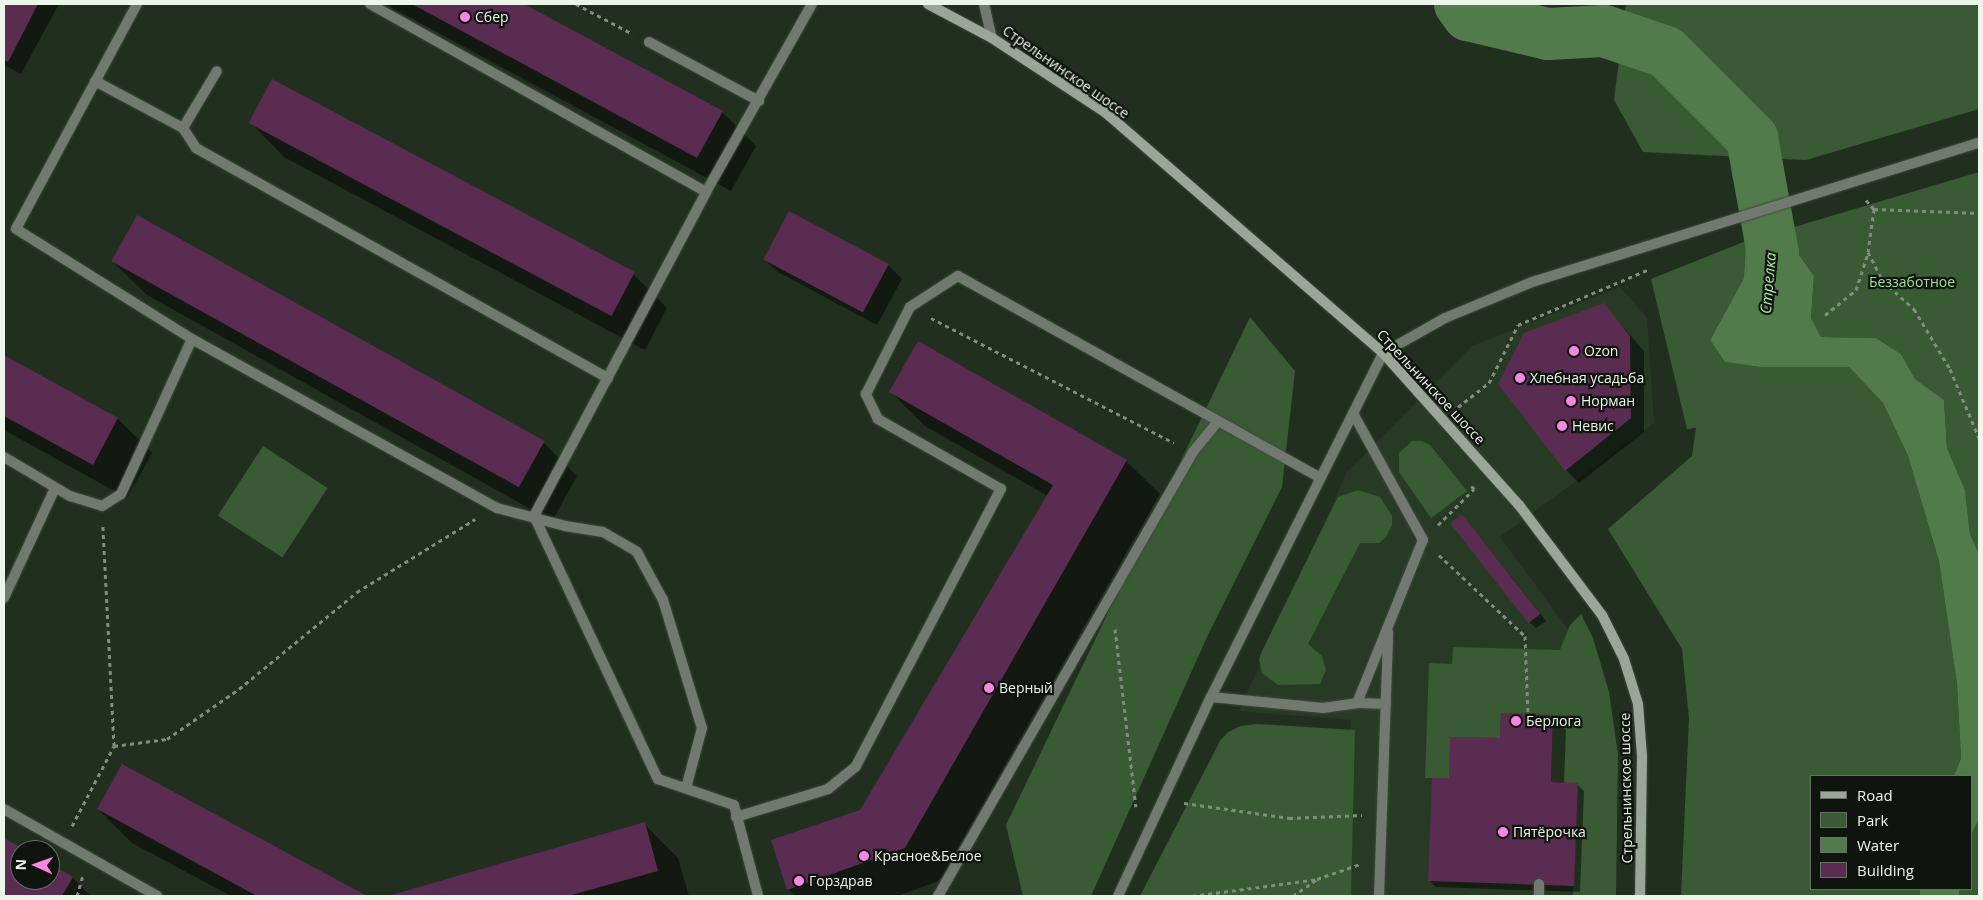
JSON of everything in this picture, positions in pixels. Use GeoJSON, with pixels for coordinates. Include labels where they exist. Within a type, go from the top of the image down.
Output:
{"type":"FeatureCollection","features":[{"type":"Feature","properties":{"kind":"main road","name":"Стрельнинское шоссе"},"geometry":{"type":"LineString","coordinates":[[928,4],[992,38],[1106,113],[1384,353],[1444,418],[1519,505],[1602,615],[1624,660],[1638,704],[1641,747],[1640,896]]}},
{"type":"Feature","properties":{"kind":"street"},"geometry":{"type":"LineString","coordinates":[[137,4],[16,229],[192,339],[497,508],[603,532],[637,552],[663,600],[702,728],[686,788]]}},
{"type":"Feature","properties":{"kind":"street"},"geometry":{"type":"LineString","coordinates":[[370,4],[706,192]]}},
{"type":"Feature","properties":{"kind":"street"},"geometry":{"type":"LineString","coordinates":[[534,516],[706,192],[812,4]]}},
{"type":"Feature","properties":{"kind":"street"},"geometry":{"type":"LineString","coordinates":[[984,4],[992,38]]}},
{"type":"Feature","properties":{"kind":"street"},"geometry":{"type":"LineString","coordinates":[[649,42],[759,101]]}},
{"type":"Feature","properties":{"kind":"street"},"geometry":{"type":"LineString","coordinates":[[183,128],[217,71]]}},
{"type":"Feature","properties":{"kind":"street"},"geometry":{"type":"LineString","coordinates":[[95,81],[183,128],[196,148],[608,378]]}},
{"type":"Feature","properties":{"kind":"street"},"geometry":{"type":"LineString","coordinates":[[1118,896],[1211,697],[1384,353],[1445,318],[1532,282],[1979,143]]}},
{"type":"Feature","properties":{"kind":"street"},"geometry":{"type":"LineString","coordinates":[[736,817],[828,789],[856,766],[1001,489],[878,419],[866,394],[910,307],[958,276],[1217,422],[1321,478]]}},
{"type":"Feature","properties":{"kind":"street"},"geometry":{"type":"LineString","coordinates":[[4,457],[70,496],[102,506],[121,494],[192,339]]}},
{"type":"Feature","properties":{"kind":"street"},"geometry":{"type":"LineString","coordinates":[[1353,413],[1423,540],[1358,702]]}},
{"type":"Feature","properties":{"kind":"street"},"geometry":{"type":"LineString","coordinates":[[938,896],[1193,452],[1217,422]]}},
{"type":"Feature","properties":{"kind":"street"},"geometry":{"type":"LineString","coordinates":[[4,598],[55,488]]}},
{"type":"Feature","properties":{"kind":"street"},"geometry":{"type":"LineString","coordinates":[[534,516],[658,779],[734,805],[758,896]]}},
{"type":"Feature","properties":{"kind":"street"},"geometry":{"type":"LineString","coordinates":[[1379,896],[1389,625]]}},
{"type":"Feature","properties":{"kind":"street"},"geometry":{"type":"LineString","coordinates":[[1211,697],[1323,708],[1358,702],[1386,704]]}},
{"type":"Feature","properties":{"kind":"street"},"geometry":{"type":"LineString","coordinates":[[4,809],[157,896]]}},
{"type":"Feature","properties":{"kind":"street"},"geometry":{"type":"LineString","coordinates":[[1539,884],[1539,896]]}},
{"type":"Feature","properties":{"kind":"path"},"geometry":{"type":"LineString","coordinates":[[576,4],[649,42]]}},
{"type":"Feature","properties":{"kind":"path"},"geometry":{"type":"LineString","coordinates":[[1856,201],[1865,199],[1874,209],[1979,213]]}},
{"type":"Feature","properties":{"kind":"path"},"geometry":{"type":"LineString","coordinates":[[1825,315],[1856,290],[1868,252],[1874,209]]}},
{"type":"Feature","properties":{"kind":"path"},"geometry":{"type":"LineString","coordinates":[[1868,252],[1883,281],[1914,309],[1930,335],[1950,369],[1979,438]]}},
{"type":"Feature","properties":{"kind":"path"},"geometry":{"type":"LineString","coordinates":[[1444,418],[1489,383],[1518,325],[1648,269]]}},
{"type":"Feature","properties":{"kind":"path"},"geometry":{"type":"LineString","coordinates":[[910,307],[1193,452]]}},
{"type":"Feature","properties":{"kind":"path"},"geometry":{"type":"LineString","coordinates":[[1469,482],[1474,489],[1423,540],[1525,636],[1528,714]]}},
{"type":"Feature","properties":{"kind":"path"},"geometry":{"type":"LineString","coordinates":[[63,842],[114,746],[102,506]]}},
{"type":"Feature","properties":{"kind":"path"},"geometry":{"type":"LineString","coordinates":[[114,746],[167,739],[253,677],[357,592],[466,524],[497,508]]}},
{"type":"Feature","properties":{"kind":"path"},"geometry":{"type":"LineString","coordinates":[[1110,594],[1136,809]]}},
{"type":"Feature","properties":{"kind":"path"},"geometry":{"type":"LineString","coordinates":[[1181,803],[1289,818],[1356,816]]}},
{"type":"Feature","properties":{"kind":"path"},"geometry":{"type":"LineString","coordinates":[[1192,896],[1317,879],[1347,868]]}},
{"type":"Feature","properties":{"kind":"path"},"geometry":{"type":"LineString","coordinates":[[1293,896],[1317,879]]}},
{"type":"Feature","properties":{"kind":"shaded area"},"geometry":{"type":"Polygon","coordinates":[[[1620,287],[1647,318],[1654,423],[1500,537],[1592,662],[1590,896],[1342,896],[1351,720],[1239,711],[1347,472],[1472,346],[1620,287]]]}},
{"type":"Feature","properties":{"kind":"green space"},"geometry":{"type":"Polygon","coordinates":[[[1626,4],[1979,4],[1979,109],[1806,160],[1643,152],[1614,100],[1626,4]]]}},
{"type":"Feature","properties":{"kind":"green space","name":"Беззаботное"},"geometry":{"type":"Polygon","coordinates":[[[1979,172],[1979,554],[1970,534],[1965,490],[1947,448],[1944,400],[1915,379],[1901,354],[1876,338],[1821,337],[1811,318],[1814,276],[1797,252],[1791,228],[1979,172]]]}},
{"type":"Feature","properties":{"kind":"green space"},"geometry":{"type":"Polygon","coordinates":[[[1746,241],[1744,278],[1710,340],[1725,362],[1760,367],[1849,367],[1883,403],[1908,456],[1939,561],[1957,684],[1961,758],[1954,775],[1810,775],[1810,890],[1920,890],[1920,896],[1681,896],[1689,718],[1682,649],[1608,529],[1692,456],[1696,428],[1687,429],[1651,279],[1746,241]]]}},
{"type":"Feature","properties":{"kind":"green space"},"geometry":{"type":"Polygon","coordinates":[[[1250,317],[1295,371],[1282,487],[1207,637],[1091,896],[1023,896],[1006,825],[1250,317]]]}},
{"type":"Feature","properties":{"kind":"green space"},"geometry":{"type":"Polygon","coordinates":[[[1412,441],[1422,441],[1430,445],[1467,491],[1431,518],[1399,472],[1399,453],[1412,441]]]}},
{"type":"Feature","properties":{"kind":"green space"},"geometry":{"type":"Polygon","coordinates":[[[263,446],[328,488],[282,558],[218,516],[263,446]]]}},
{"type":"Feature","properties":{"kind":"green space"},"geometry":{"type":"Polygon","coordinates":[[[1358,490],[1380,497],[1392,516],[1392,525],[1385,538],[1379,543],[1360,543],[1308,644],[1322,656],[1326,670],[1320,684],[1278,685],[1262,673],[1259,659],[1262,651],[1338,497],[1358,490]]]}},
{"type":"Feature","properties":{"kind":"green space"},"geometry":{"type":"Polygon","coordinates":[[[1581,614],[1593,638],[1609,692],[1618,754],[1616,896],[1573,896],[1578,783],[1551,782],[1553,715],[1501,713],[1500,738],[1451,737],[1449,778],[1425,778],[1429,663],[1452,664],[1453,647],[1560,650],[1570,625],[1581,614]]]}},
{"type":"Feature","properties":{"kind":"green space"},"geometry":{"type":"Polygon","coordinates":[[[1257,724],[1355,730],[1351,896],[1140,896],[1220,741],[1228,732],[1241,726],[1257,724]]]}},
{"type":"Feature","properties":{"kind":"green space"},"geometry":{"type":"Polygon","coordinates":[[[1979,819],[1979,896],[1957,896],[1959,890],[1973,890],[1973,831],[1979,819]]]}},
{"type":"Feature","properties":{"kind":"water"},"geometry":{"type":"Polygon","coordinates":[[[1791,228],[1797,252],[1814,276],[1811,318],[1821,337],[1876,338],[1901,354],[1915,379],[1944,400],[1947,448],[1965,490],[1970,534],[1979,554],[1979,819],[1973,831],[1973,775],[1954,775],[1961,758],[1957,684],[1939,561],[1908,456],[1883,403],[1849,367],[1760,367],[1725,362],[1710,340],[1744,278],[1746,241],[1791,228]]]}},
{"type":"Feature","properties":{"kind":"water"},"geometry":{"type":"Polygon","coordinates":[[[1920,890],[1959,890],[1959,896],[1920,896],[1920,890]]]}},
{"type":"Feature","properties":{"kind":"building"},"geometry":{"type":"Polygon","coordinates":[[[4,4],[38,4],[8,62],[4,60],[4,4]]]}},
{"type":"Feature","properties":{"kind":"building"},"geometry":{"type":"Polygon","coordinates":[[[412,4],[524,4],[723,111],[697,158],[412,4]]]}},
{"type":"Feature","properties":{"kind":"building"},"geometry":{"type":"Polygon","coordinates":[[[272,79],[635,272],[611,316],[249,123],[272,79]]]}},
{"type":"Feature","properties":{"kind":"building"},"geometry":{"type":"Polygon","coordinates":[[[789,211],[889,264],[863,313],[763,260],[789,211]]]}},
{"type":"Feature","properties":{"kind":"building"},"geometry":{"type":"Polygon","coordinates":[[[137,215],[545,441],[519,487],[111,261],[137,215]]]}},
{"type":"Feature","properties":{"kind":"building","name":"Норман"},"geometry":{"type":"Polygon","coordinates":[[[1604,303],[1630,336],[1631,418],[1565,471],[1498,384],[1524,333],[1604,303]]]}},
{"type":"Feature","properties":{"kind":"building"},"geometry":{"type":"Polygon","coordinates":[[[918,341],[1127,460],[905,848],[787,890],[771,840],[860,810],[1053,485],[889,392],[918,341]]]}},
{"type":"Feature","properties":{"kind":"building"},"geometry":{"type":"Polygon","coordinates":[[[4,355],[118,418],[93,465],[4,416],[4,355]]]}},
{"type":"Feature","properties":{"kind":"building"},"geometry":{"type":"Polygon","coordinates":[[[1462,514],[1540,614],[1528,623],[1450,523],[1462,514]]]}},
{"type":"Feature","properties":{"kind":"building","name":"Пятёрочка"},"geometry":{"type":"Polygon","coordinates":[[[1501,713],[1553,715],[1551,782],[1578,783],[1574,886],[1428,881],[1432,778],[1449,778],[1450,737],[1500,738],[1501,713]]]}},
{"type":"Feature","properties":{"kind":"building"},"geometry":{"type":"Polygon","coordinates":[[[122,764],[367,896],[257,896],[97,809],[122,764]]]}},
{"type":"Feature","properties":{"kind":"building"},"geometry":{"type":"Polygon","coordinates":[[[645,822],[658,871],[568,896],[388,896],[645,822]]]}},
{"type":"Feature","properties":{"kind":"building"},"geometry":{"type":"Polygon","coordinates":[[[4,838],[10,841],[10,890],[60,890],[60,870],[73,877],[62,896],[4,896],[4,838]]]}},
{"type":"Feature","properties":{"kind":"waterway","name":"Стрелка"},"geometry":{"type":"LineString","coordinates":[[1460,4],[1468,15],[1548,34],[1604,31],[1666,52],[1752,138],[1773,253],[1767,305]]}},
{"type":"Feature","properties":{"kind":"place","name":"Сбер"},"geometry":{"type":"Point","coordinates":[465,17]}},
{"type":"Feature","properties":{"kind":"place","name":"Ozon"},"geometry":{"type":"Point","coordinates":[1574,351]}},
{"type":"Feature","properties":{"kind":"place","name":"Хлебная усадьба"},"geometry":{"type":"Point","coordinates":[1520,378]}},
{"type":"Feature","properties":{"kind":"place","name":"Норман"},"geometry":{"type":"Point","coordinates":[1571,401]}},
{"type":"Feature","properties":{"kind":"place","name":"Невис"},"geometry":{"type":"Point","coordinates":[1562,426]}},
{"type":"Feature","properties":{"kind":"place","name":"Верный"},"geometry":{"type":"Point","coordinates":[989,688]}},
{"type":"Feature","properties":{"kind":"place","name":"Берлога"},"geometry":{"type":"Point","coordinates":[1516,721]}},
{"type":"Feature","properties":{"kind":"place","name":"Пятёрочка"},"geometry":{"type":"Point","coordinates":[1503,832]}},
{"type":"Feature","properties":{"kind":"place","name":"Красное&Белое"},"geometry":{"type":"Point","coordinates":[864,856]}},
{"type":"Feature","properties":{"kind":"place","name":"Горздрав"},"geometry":{"type":"Point","coordinates":[799,881]}}]}
